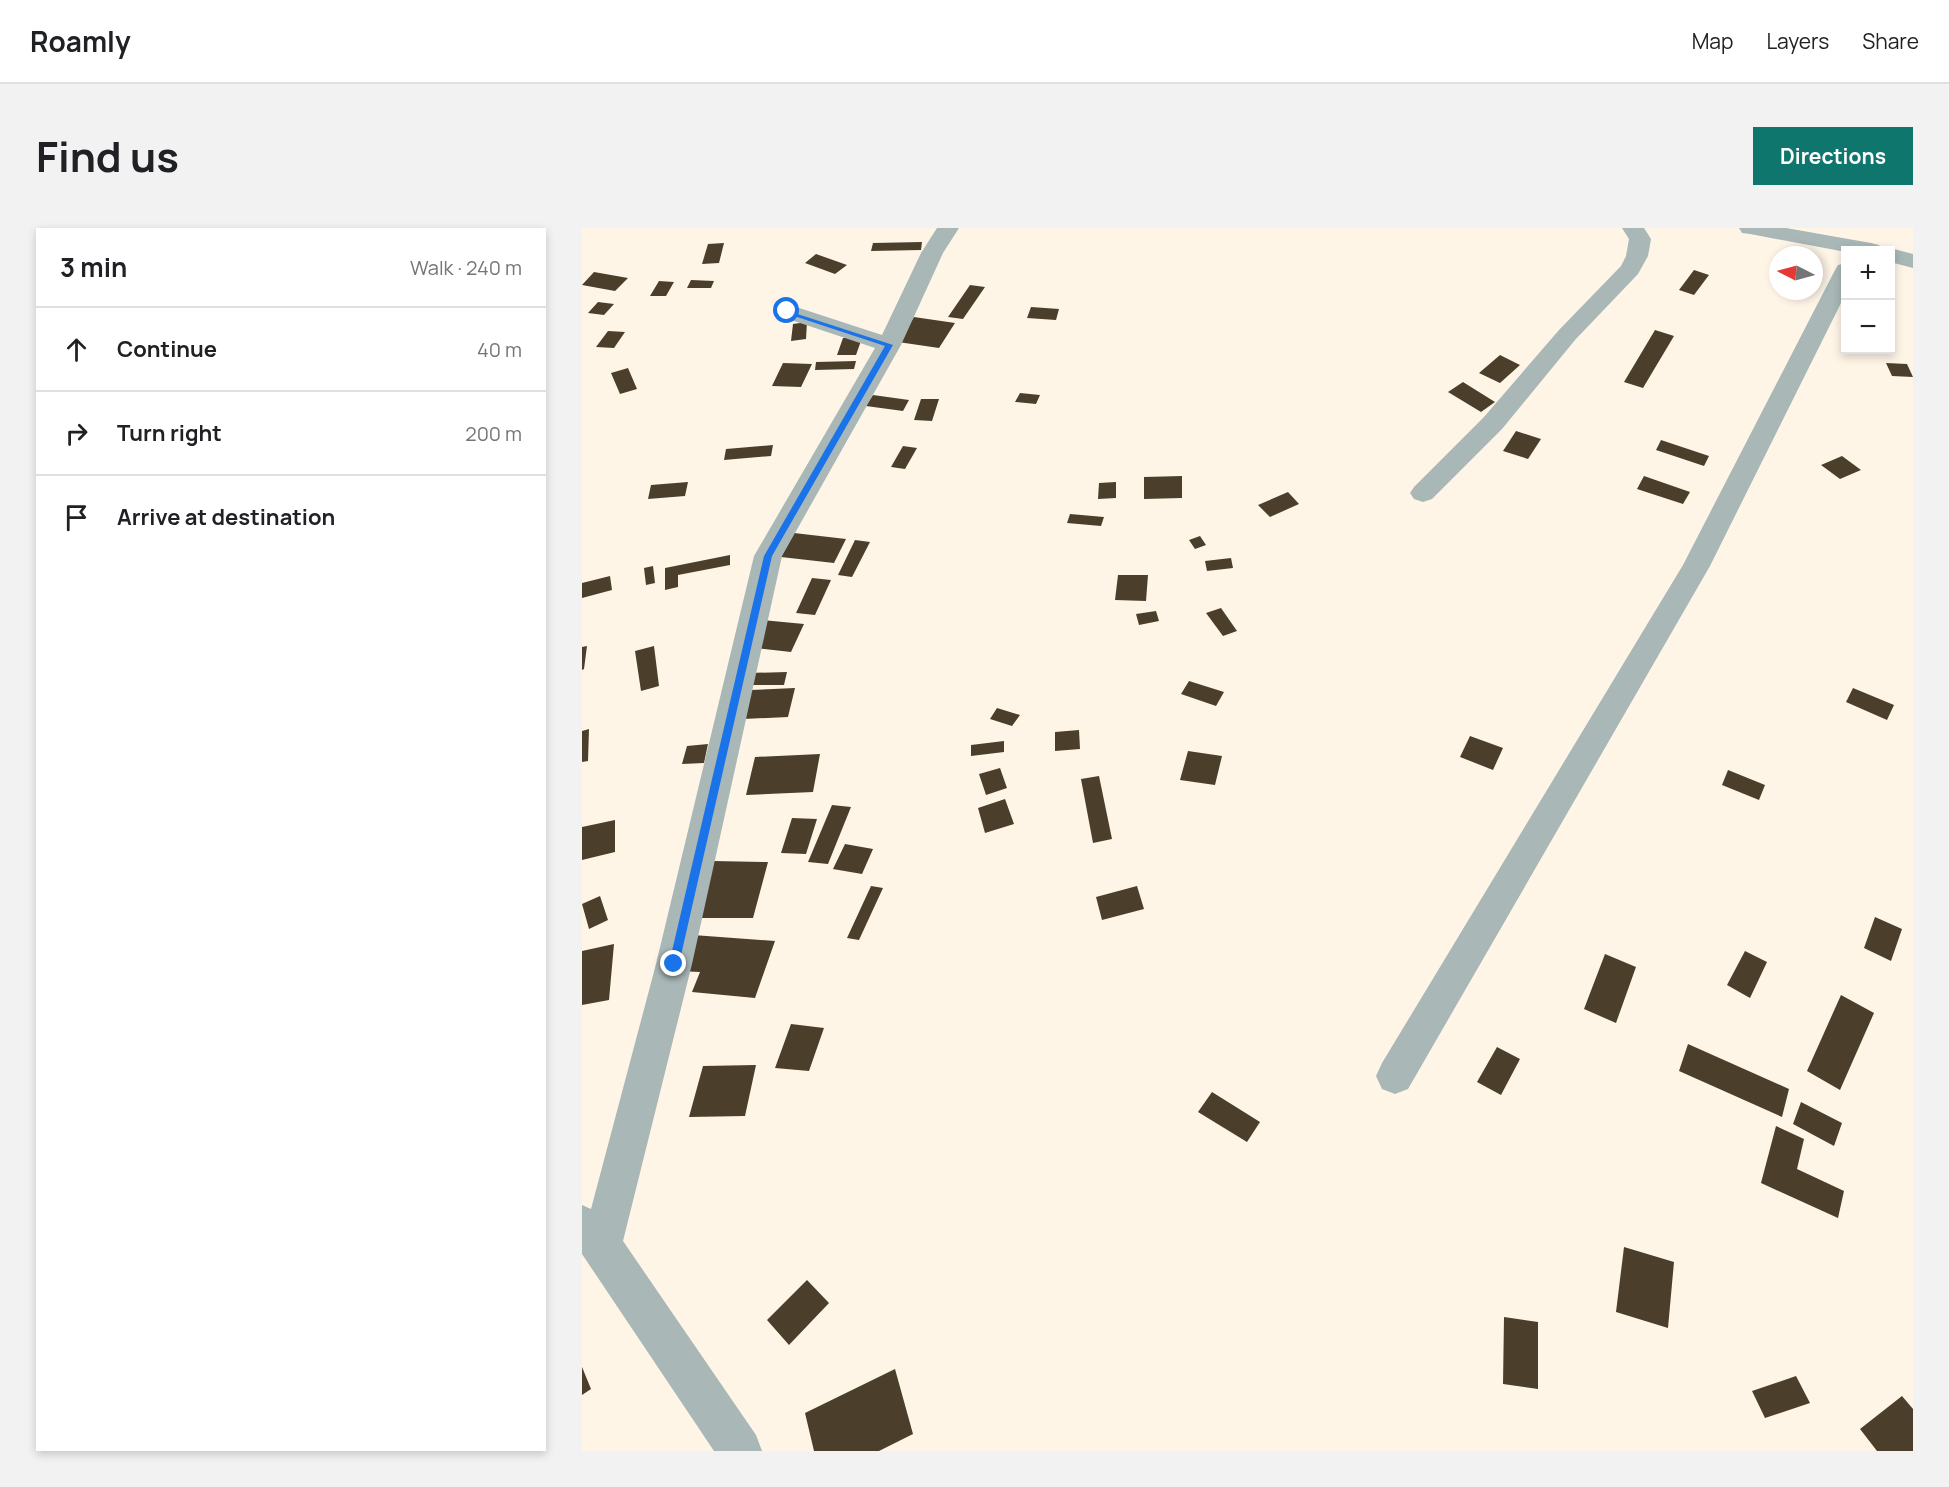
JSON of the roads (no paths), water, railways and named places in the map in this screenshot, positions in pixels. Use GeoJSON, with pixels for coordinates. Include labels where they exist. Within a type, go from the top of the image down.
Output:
{"type":"FeatureCollection","features":[{"type":"Feature","properties":{"kind":"street"},"geometry":{"type":"LineString","coordinates":[[740,1451],[592,1235],[674,964],[768,556],[889,345],[932,253],[948,228]]}},
{"type":"Feature","properties":{"kind":"street"},"geometry":{"type":"LineString","coordinates":[[1423,493],[1493,423],[1567,335],[1630,269],[1637,256],[1640,239],[1633,228]]}},
{"type":"Feature","properties":{"kind":"street"},"geometry":{"type":"LineString","coordinates":[[1750,228],[1841,250]]}},
{"type":"Feature","properties":{"kind":"street"},"geometry":{"type":"LineString","coordinates":[[1895,256],[1913,261]]}},
{"type":"Feature","properties":{"kind":"street"},"geometry":{"type":"LineString","coordinates":[[1395,1076],[1696,566],[1841,285]]}},
{"type":"Feature","properties":{"kind":"street"},"geometry":{"type":"LineString","coordinates":[[787,311],[889,345]]}}]}
